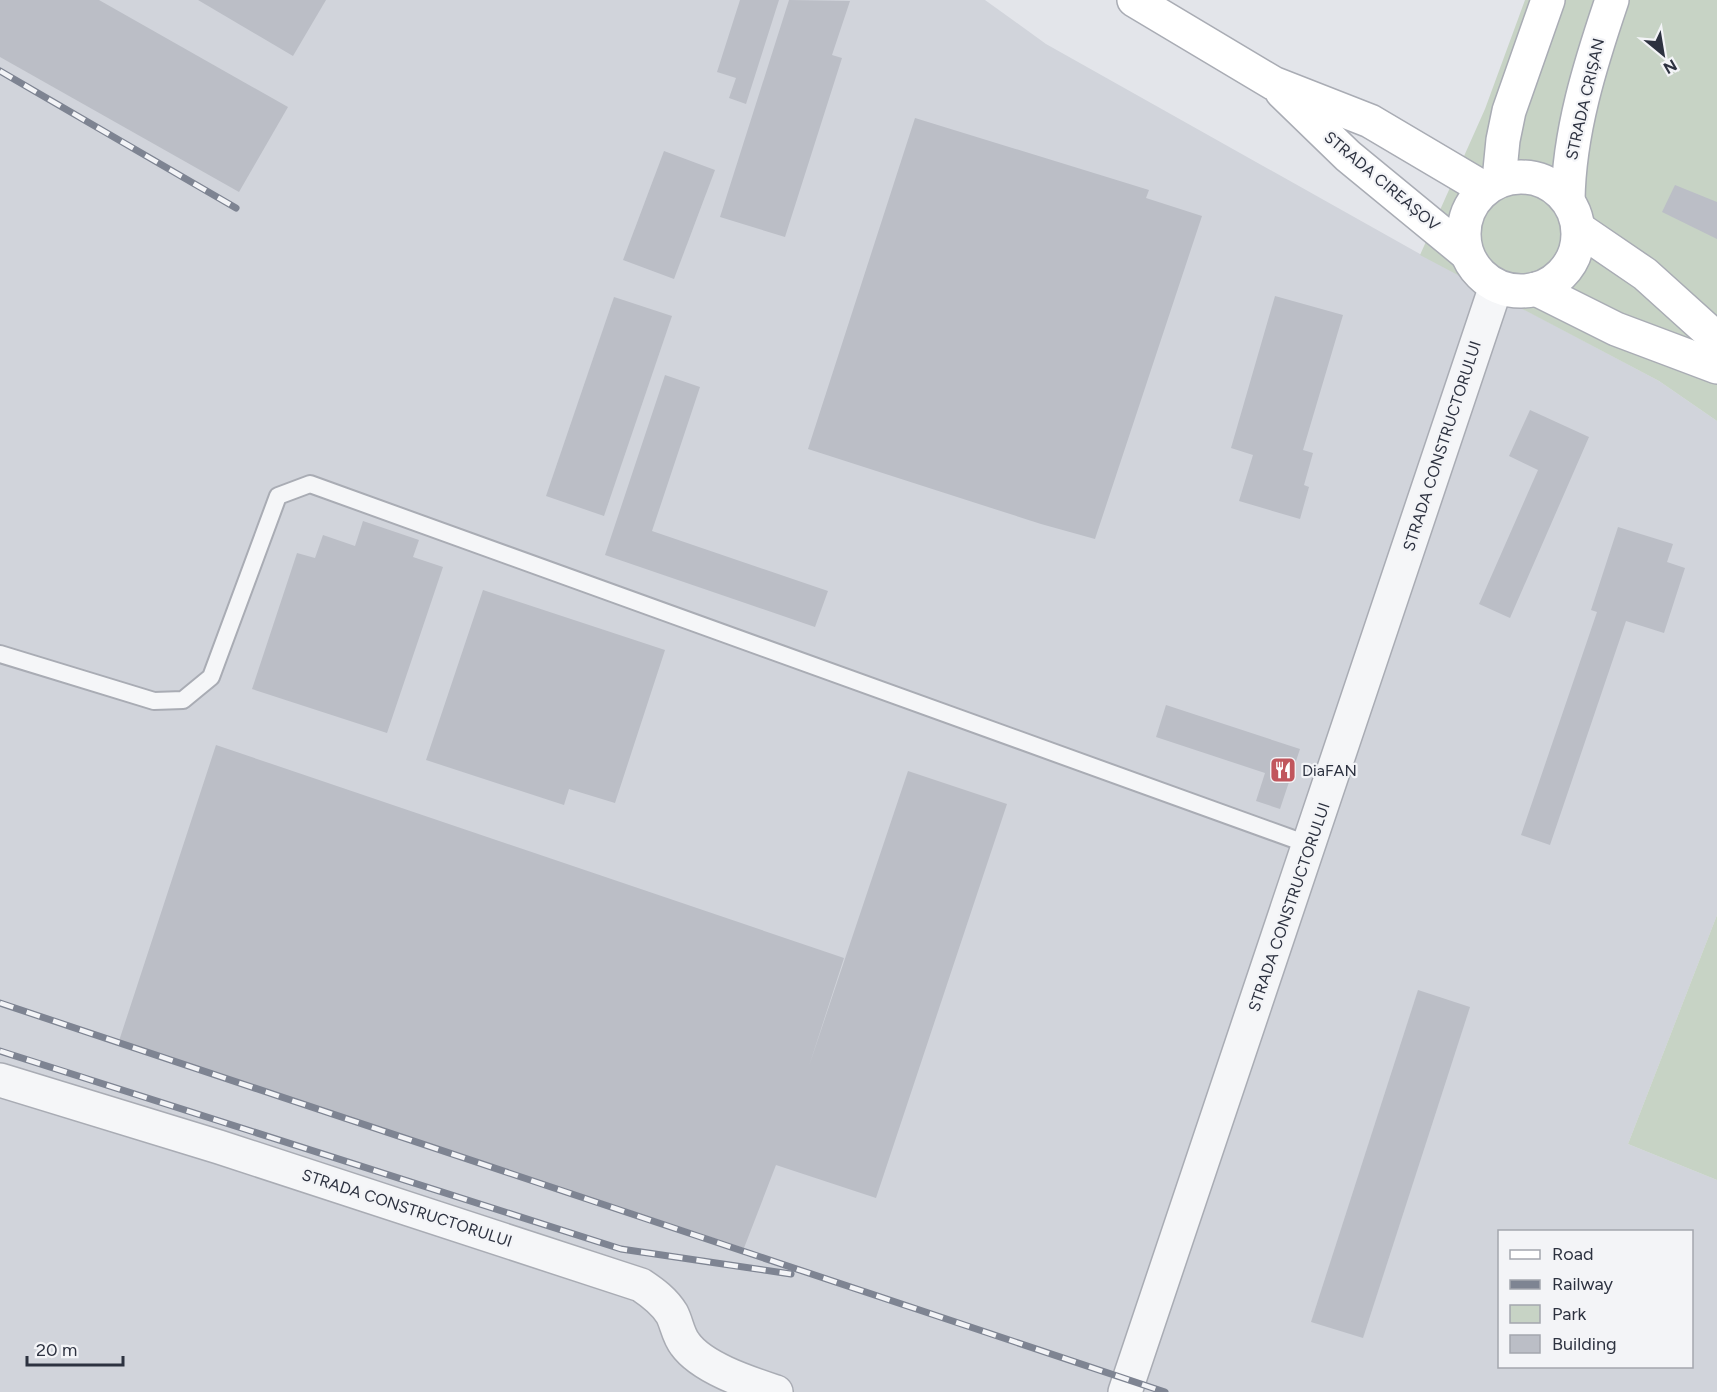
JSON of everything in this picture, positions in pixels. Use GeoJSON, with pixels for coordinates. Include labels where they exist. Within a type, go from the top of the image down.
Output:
{"type":"FeatureCollection","features":[{"type":"Feature","properties":{"kind":"main road","name":"STRADA CIREAȘOV"},"geometry":{"type":"LineString","coordinates":[[1134,0],[1273,83],[1370,121],[1492,185]]}},
{"type":"Feature","properties":{"kind":"main road"},"geometry":{"type":"LineString","coordinates":[[1492,185],[1509,111],[1548,0]]}},
{"type":"Feature","properties":{"kind":"main road","name":"STRADA CRIȘAN"},"geometry":{"type":"LineString","coordinates":[[1573,215],[1569,170],[1580,110],[1612,0]]}},
{"type":"Feature","properties":{"kind":"main road","name":"STRADA CIREAȘOV"},"geometry":{"type":"LineString","coordinates":[[1273,83],[1348,156],[1466,252]]}},
{"type":"Feature","properties":{"kind":"main road"},"geometry":{"type":"LineString","coordinates":[[1573,215],[1577,249],[1568,267],[1554,281],[1536,289],[1522,291],[1496,286],[1483,278],[1473,266],[1466,252],[1464,236],[1466,218],[1473,202],[1492,185],[1518,176],[1537,178],[1555,187],[1573,215],[1645,274],[1717,339]]}},
{"type":"Feature","properties":{"kind":"main road"},"geometry":{"type":"LineString","coordinates":[[1536,289],[1616,329],[1717,367]]}},
{"type":"Feature","properties":{"kind":"street","name":"STRADA CONSTRUCTORULUI"},"geometry":{"type":"LineString","coordinates":[[1125,1392],[1496,286]]}},
{"type":"Feature","properties":{"kind":"street","name":"STRADA CONSTRUCTORULUI"},"geometry":{"type":"LineString","coordinates":[[0,1080],[185,1136],[641,1285],[660,1298],[672,1315],[678,1333],[686,1346],[699,1358],[722,1371],[776,1392]]}},
{"type":"Feature","properties":{"kind":"lane"},"geometry":{"type":"LineString","coordinates":[[0,654],[153,701],[183,700],[211,677],[278,496],[309,484],[1310,845]]}},
{"type":"Feature","properties":{"kind":"shaded area"},"geometry":{"type":"Polygon","coordinates":[[[0,0],[985,0],[1046,44],[1420,254],[1659,381],[1717,421],[1717,915],[1628,1144],[1717,1180],[1717,1392],[0,1392],[0,0]]]}},
{"type":"Feature","properties":{"kind":"green space"},"geometry":{"type":"Polygon","coordinates":[[[1525,0],[1717,0],[1717,421],[1659,381],[1420,255],[1485,109],[1525,0]]]}},
{"type":"Feature","properties":{"kind":"green space"},"geometry":{"type":"Polygon","coordinates":[[[1717,915],[1717,1180],[1628,1144],[1717,915]]]}},
{"type":"Feature","properties":{"kind":"building"},"geometry":{"type":"Polygon","coordinates":[[[0,0],[99,0],[288,107],[239,192],[0,57],[0,0]]]}},
{"type":"Feature","properties":{"kind":"building"},"geometry":{"type":"Polygon","coordinates":[[[198,0],[326,0],[293,56],[198,0]]]}},
{"type":"Feature","properties":{"kind":"building"},"geometry":{"type":"Polygon","coordinates":[[[740,0],[779,0],[746,104],[729,98],[736,78],[717,72],[740,0]]]}},
{"type":"Feature","properties":{"kind":"building"},"geometry":{"type":"Polygon","coordinates":[[[789,0],[850,1],[832,55],[842,58],[785,237],[720,217],[789,0]]]}},
{"type":"Feature","properties":{"kind":"building"},"geometry":{"type":"Polygon","coordinates":[[[915,118],[1149,190],[1146,198],[1202,216],[1095,539],[1041,524],[808,449],[915,118]]]}},
{"type":"Feature","properties":{"kind":"building"},"geometry":{"type":"Polygon","coordinates":[[[664,151],[715,170],[674,279],[623,260],[664,151]]]}},
{"type":"Feature","properties":{"kind":"building"},"geometry":{"type":"Polygon","coordinates":[[[1675,185],[1717,202],[1717,239],[1662,212],[1675,185]]]}},
{"type":"Feature","properties":{"kind":"building"},"geometry":{"type":"Polygon","coordinates":[[[1275,296],[1343,315],[1303,450],[1313,453],[1304,485],[1309,487],[1300,519],[1239,501],[1253,455],[1231,448],[1275,296]]]}},
{"type":"Feature","properties":{"kind":"building"},"geometry":{"type":"Polygon","coordinates":[[[614,297],[672,316],[604,516],[546,496],[614,297]]]}},
{"type":"Feature","properties":{"kind":"building"},"geometry":{"type":"Polygon","coordinates":[[[665,375],[700,387],[652,531],[828,591],[815,627],[605,555],[665,375]]]}},
{"type":"Feature","properties":{"kind":"building"},"geometry":{"type":"Polygon","coordinates":[[[1530,410],[1589,437],[1510,618],[1479,604],[1538,470],[1509,456],[1530,410]]]}},
{"type":"Feature","properties":{"kind":"building"},"geometry":{"type":"Polygon","coordinates":[[[363,521],[419,540],[413,557],[443,567],[387,733],[252,689],[297,553],[315,558],[323,535],[355,546],[363,521]]]}},
{"type":"Feature","properties":{"kind":"building"},"geometry":{"type":"Polygon","coordinates":[[[1618,527],[1673,544],[1667,562],[1685,568],[1664,633],[1626,621],[1550,845],[1521,835],[1597,612],[1591,610],[1618,527]]]}},
{"type":"Feature","properties":{"kind":"building"},"geometry":{"type":"Polygon","coordinates":[[[483,590],[665,650],[615,803],[569,789],[564,805],[426,760],[483,590]]]}},
{"type":"Feature","properties":{"kind":"building"},"geometry":{"type":"Polygon","coordinates":[[[1166,705],[1300,749],[1280,809],[1256,801],[1265,773],[1156,737],[1166,705]]]}},
{"type":"Feature","properties":{"kind":"building"},"geometry":{"type":"Polygon","coordinates":[[[216,745],[844,958],[809,1066],[908,771],[1007,804],[876,1198],[776,1165],[744,1248],[119,1041],[216,745]]]}},
{"type":"Feature","properties":{"kind":"building"},"geometry":{"type":"Polygon","coordinates":[[[1418,990],[1470,1007],[1363,1338],[1311,1322],[1418,990]]]}},
{"type":"Feature","properties":{"kind":"railway"},"geometry":{"type":"LineString","coordinates":[[0,71],[236,208]]}},
{"type":"Feature","properties":{"kind":"railway"},"geometry":{"type":"LineString","coordinates":[[0,1003],[1165,1392]]}},
{"type":"Feature","properties":{"kind":"railway"},"geometry":{"type":"LineString","coordinates":[[0,1051],[621,1249],[791,1274]]}},
{"type":"Feature","properties":{"kind":"place","name":"DiaFAN"},"geometry":{"type":"Point","coordinates":[1283,770]}}]}
